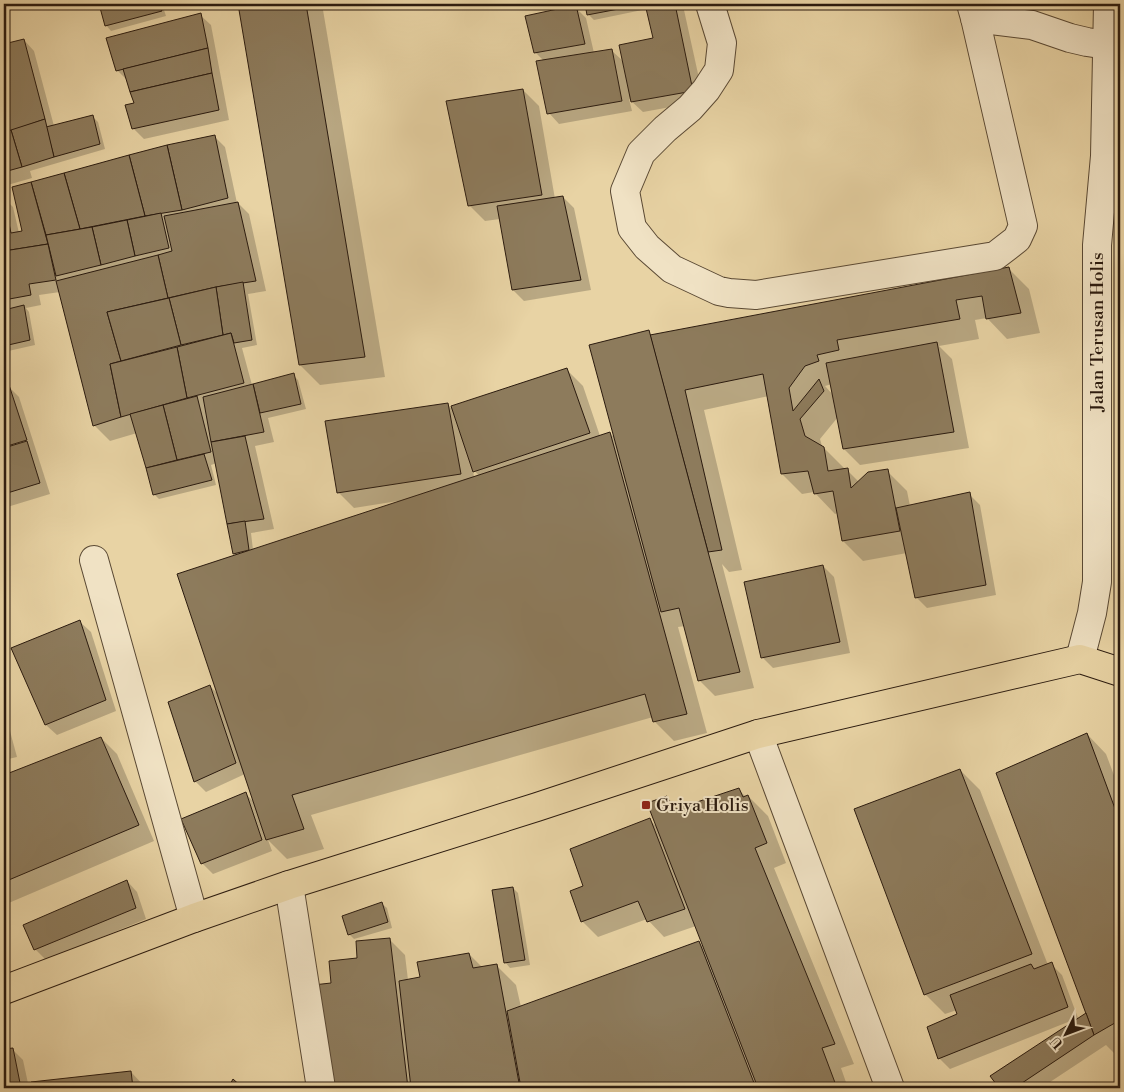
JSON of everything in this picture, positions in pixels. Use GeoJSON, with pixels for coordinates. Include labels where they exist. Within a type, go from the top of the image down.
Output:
{"type":"FeatureCollection","features":[{"type":"Feature","properties":{"kind":"main road"},"geometry":{"type":"LineString","coordinates":[[4,990],[194,918],[289,885],[758,734],[1080,659],[1120,672]]}},
{"type":"Feature","properties":{"kind":"street"},"geometry":{"type":"LineString","coordinates":[[710,4],[722,43],[719,70],[706,90],[690,108],[641,153],[625,191],[632,228],[647,247],[672,269],[719,291],[729,293],[756,295],[995,256],[1016,239],[1023,226],[973,11],[1019,13],[1032,25],[1070,38],[1107,45]]}},
{"type":"Feature","properties":{"kind":"street","name":"Jalan Terusan Holis"},"geometry":{"type":"LineString","coordinates":[[1080,659],[1092,613],[1097,582],[1097,245],[1113,155],[1107,45],[1108,4]]}},
{"type":"Feature","properties":{"kind":"street"},"geometry":{"type":"LineString","coordinates":[[94,560],[194,918]]}},
{"type":"Feature","properties":{"kind":"street"},"geometry":{"type":"LineString","coordinates":[[758,734],[890,1088]]}},
{"type":"Feature","properties":{"kind":"street"},"geometry":{"type":"LineString","coordinates":[[289,885],[321,1088]]}},
{"type":"Feature","properties":{"kind":"building"},"geometry":{"type":"Polygon","coordinates":[[[99,4],[159,4],[162,11],[105,26],[99,4]]]}},
{"type":"Feature","properties":{"kind":"building"},"geometry":{"type":"Polygon","coordinates":[[[238,4],[306,4],[365,357],[299,365],[238,4]]]}},
{"type":"Feature","properties":{"kind":"building"},"geometry":{"type":"Polygon","coordinates":[[[585,4],[645,4],[587,15],[585,4]]]}},
{"type":"Feature","properties":{"kind":"building"},"geometry":{"type":"Polygon","coordinates":[[[645,4],[675,4],[693,91],[631,102],[619,45],[653,38],[645,4]]]}},
{"type":"Feature","properties":{"kind":"building"},"geometry":{"type":"Polygon","coordinates":[[[576,5],[585,44],[534,53],[525,16],[576,5]]]}},
{"type":"Feature","properties":{"kind":"building"},"geometry":{"type":"Polygon","coordinates":[[[201,13],[208,48],[116,71],[106,38],[201,13]]]}},
{"type":"Feature","properties":{"kind":"building"},"geometry":{"type":"Polygon","coordinates":[[[24,39],[45,119],[8,132],[4,118],[4,44],[24,39]]]}},
{"type":"Feature","properties":{"kind":"building"},"geometry":{"type":"Polygon","coordinates":[[[208,48],[212,73],[130,92],[123,69],[208,48]]]}},
{"type":"Feature","properties":{"kind":"building"},"geometry":{"type":"Polygon","coordinates":[[[612,49],[622,101],[547,114],[536,61],[612,49]]]}},
{"type":"Feature","properties":{"kind":"building"},"geometry":{"type":"Polygon","coordinates":[[[212,73],[219,110],[132,129],[125,105],[134,103],[130,92],[212,73]]]}},
{"type":"Feature","properties":{"kind":"building"},"geometry":{"type":"Polygon","coordinates":[[[523,89],[542,195],[468,206],[446,101],[523,89]]]}},
{"type":"Feature","properties":{"kind":"building"},"geometry":{"type":"Polygon","coordinates":[[[93,115],[100,144],[54,157],[46,127],[93,115]]]}},
{"type":"Feature","properties":{"kind":"building"},"geometry":{"type":"Polygon","coordinates":[[[45,119],[54,157],[22,167],[11,130],[45,119]]]}},
{"type":"Feature","properties":{"kind":"building"},"geometry":{"type":"Polygon","coordinates":[[[11,130],[22,167],[4,172],[4,133],[11,130]]]}},
{"type":"Feature","properties":{"kind":"building"},"geometry":{"type":"Polygon","coordinates":[[[215,135],[228,198],[182,210],[167,145],[215,135]]]}},
{"type":"Feature","properties":{"kind":"building"},"geometry":{"type":"Polygon","coordinates":[[[167,145],[182,210],[145,216],[129,155],[167,145]]]}},
{"type":"Feature","properties":{"kind":"building"},"geometry":{"type":"Polygon","coordinates":[[[129,155],[145,216],[80,229],[64,173],[129,155]]]}},
{"type":"Feature","properties":{"kind":"building"},"geometry":{"type":"Polygon","coordinates":[[[64,173],[80,229],[46,235],[31,182],[64,173]]]}},
{"type":"Feature","properties":{"kind":"building"},"geometry":{"type":"Polygon","coordinates":[[[31,182],[48,244],[4,251],[4,200],[11,233],[22,231],[12,187],[31,182]]]}},
{"type":"Feature","properties":{"kind":"building"},"geometry":{"type":"Polygon","coordinates":[[[563,196],[581,280],[512,290],[497,206],[563,196]]]}},
{"type":"Feature","properties":{"kind":"building"},"geometry":{"type":"Polygon","coordinates":[[[238,202],[256,281],[216,287],[168,298],[158,255],[172,251],[164,216],[238,202]]]}},
{"type":"Feature","properties":{"kind":"building"},"geometry":{"type":"Polygon","coordinates":[[[161,213],[169,248],[135,256],[127,220],[161,213]]]}},
{"type":"Feature","properties":{"kind":"building"},"geometry":{"type":"Polygon","coordinates":[[[127,220],[135,256],[101,265],[92,227],[127,220]]]}},
{"type":"Feature","properties":{"kind":"building"},"geometry":{"type":"Polygon","coordinates":[[[92,227],[101,265],[56,276],[46,235],[92,227]]]}},
{"type":"Feature","properties":{"kind":"building"},"geometry":{"type":"Polygon","coordinates":[[[48,244],[56,280],[29,284],[31,295],[4,300],[4,251],[48,244]]]}},
{"type":"Feature","properties":{"kind":"building"},"geometry":{"type":"Polygon","coordinates":[[[158,255],[168,298],[107,312],[121,361],[110,364],[121,417],[93,426],[56,281],[158,255]]]}},
{"type":"Feature","properties":{"kind":"building"},"geometry":{"type":"Polygon","coordinates":[[[1009,267],[1021,313],[986,319],[982,296],[956,300],[960,319],[837,340],[839,350],[817,355],[819,361],[805,366],[789,388],[793,411],[819,379],[824,391],[800,419],[805,436],[824,447],[828,471],[848,468],[851,488],[868,472],[888,469],[900,531],[842,541],[833,491],[814,494],[808,471],[781,474],[763,374],[685,390],[722,550],[708,552],[650,335],[1009,267]]]}},
{"type":"Feature","properties":{"kind":"building"},"geometry":{"type":"Polygon","coordinates":[[[243,282],[252,340],[234,343],[231,333],[223,335],[216,287],[243,282]]]}},
{"type":"Feature","properties":{"kind":"building"},"geometry":{"type":"Polygon","coordinates":[[[216,287],[223,335],[181,345],[169,298],[216,287]]]}},
{"type":"Feature","properties":{"kind":"building"},"geometry":{"type":"Polygon","coordinates":[[[169,298],[181,345],[121,361],[107,312],[169,298]]]}},
{"type":"Feature","properties":{"kind":"building"},"geometry":{"type":"Polygon","coordinates":[[[24,305],[30,340],[4,346],[4,310],[24,305]]]}},
{"type":"Feature","properties":{"kind":"building"},"geometry":{"type":"Polygon","coordinates":[[[649,330],[740,672],[698,681],[679,608],[661,612],[589,345],[649,330]]]}},
{"type":"Feature","properties":{"kind":"building"},"geometry":{"type":"Polygon","coordinates":[[[231,333],[244,383],[187,398],[177,347],[231,333]]]}},
{"type":"Feature","properties":{"kind":"building"},"geometry":{"type":"Polygon","coordinates":[[[937,342],[954,432],[843,449],[826,363],[937,342]]]}},
{"type":"Feature","properties":{"kind":"building"},"geometry":{"type":"Polygon","coordinates":[[[177,347],[187,398],[121,417],[110,364],[177,347]]]}},
{"type":"Feature","properties":{"kind":"building"},"geometry":{"type":"Polygon","coordinates":[[[567,368],[590,433],[473,472],[451,406],[567,368]]]}},
{"type":"Feature","properties":{"kind":"building"},"geometry":{"type":"Polygon","coordinates":[[[294,373],[301,404],[260,413],[253,384],[294,373]]]}},
{"type":"Feature","properties":{"kind":"building"},"geometry":{"type":"Polygon","coordinates":[[[253,384],[264,432],[211,442],[203,397],[253,384]]]}},
{"type":"Feature","properties":{"kind":"building"},"geometry":{"type":"Polygon","coordinates":[[[9,385],[27,440],[4,447],[4,386],[9,385]]]}},
{"type":"Feature","properties":{"kind":"building"},"geometry":{"type":"Polygon","coordinates":[[[197,396],[211,452],[177,460],[163,405],[197,396]]]}},
{"type":"Feature","properties":{"kind":"building"},"geometry":{"type":"Polygon","coordinates":[[[448,403],[461,474],[337,493],[325,421],[448,403]]]}},
{"type":"Feature","properties":{"kind":"building"},"geometry":{"type":"Polygon","coordinates":[[[163,405],[177,460],[146,468],[130,414],[163,405]]]}},
{"type":"Feature","properties":{"kind":"building"},"geometry":{"type":"Polygon","coordinates":[[[610,432],[687,714],[653,722],[645,694],[292,795],[304,829],[266,840],[177,574],[610,432]]]}},
{"type":"Feature","properties":{"kind":"building"},"geometry":{"type":"Polygon","coordinates":[[[245,436],[264,519],[227,524],[211,442],[245,436]]]}},
{"type":"Feature","properties":{"kind":"building"},"geometry":{"type":"Polygon","coordinates":[[[27,441],[40,483],[4,494],[4,448],[27,441]]]}},
{"type":"Feature","properties":{"kind":"building"},"geometry":{"type":"Polygon","coordinates":[[[204,454],[212,480],[153,495],[146,468],[204,454]]]}},
{"type":"Feature","properties":{"kind":"building"},"geometry":{"type":"Polygon","coordinates":[[[970,492],[986,585],[915,598],[896,508],[970,492]]]}},
{"type":"Feature","properties":{"kind":"building"},"geometry":{"type":"Polygon","coordinates":[[[245,521],[249,550],[233,554],[227,524],[245,521]]]}},
{"type":"Feature","properties":{"kind":"building"},"geometry":{"type":"Polygon","coordinates":[[[823,565],[840,642],[761,658],[744,582],[823,565]]]}},
{"type":"Feature","properties":{"kind":"building"},"geometry":{"type":"Polygon","coordinates":[[[80,620],[106,700],[45,725],[11,648],[80,620]]]}},
{"type":"Feature","properties":{"kind":"building"},"geometry":{"type":"Polygon","coordinates":[[[210,685],[236,763],[194,782],[168,702],[210,685]]]}},
{"type":"Feature","properties":{"kind":"building"},"geometry":{"type":"Polygon","coordinates":[[[1087,733],[1120,822],[1120,1020],[1094,1035],[996,773],[1087,733]]]}},
{"type":"Feature","properties":{"kind":"building"},"geometry":{"type":"Polygon","coordinates":[[[101,737],[139,825],[4,882],[4,775],[101,737]]]}},
{"type":"Feature","properties":{"kind":"building"},"geometry":{"type":"Polygon","coordinates":[[[960,769],[1032,954],[924,995],[854,809],[960,769]]]}},
{"type":"Feature","properties":{"kind":"building"},"geometry":{"type":"Polygon","coordinates":[[[739,788],[743,797],[748,795],[767,843],[755,848],[835,1044],[822,1048],[837,1088],[758,1088],[647,803],[667,796],[673,810],[739,788]]]}},
{"type":"Feature","properties":{"kind":"building"},"geometry":{"type":"Polygon","coordinates":[[[246,792],[262,840],[201,864],[181,819],[246,792]]]}},
{"type":"Feature","properties":{"kind":"building"},"geometry":{"type":"Polygon","coordinates":[[[650,818],[685,909],[647,922],[638,901],[581,922],[570,891],[583,886],[570,849],[650,818]]]}},
{"type":"Feature","properties":{"kind":"building"},"geometry":{"type":"Polygon","coordinates":[[[127,880],[136,908],[34,950],[23,925],[127,880]]]}},
{"type":"Feature","properties":{"kind":"building"},"geometry":{"type":"Polygon","coordinates":[[[513,887],[525,960],[504,963],[492,890],[513,887]]]}},
{"type":"Feature","properties":{"kind":"building"},"geometry":{"type":"Polygon","coordinates":[[[382,902],[388,922],[348,935],[342,916],[382,902]]]}},
{"type":"Feature","properties":{"kind":"building"},"geometry":{"type":"Polygon","coordinates":[[[390,938],[408,1088],[325,1088],[313,985],[331,983],[329,961],[357,958],[356,941],[390,938]]]}},
{"type":"Feature","properties":{"kind":"building"},"geometry":{"type":"Polygon","coordinates":[[[699,941],[756,1088],[521,1088],[507,1011],[699,941]]]}},
{"type":"Feature","properties":{"kind":"building"},"geometry":{"type":"Polygon","coordinates":[[[469,953],[473,968],[497,964],[520,1088],[411,1088],[399,981],[420,977],[417,962],[469,953]]]}},
{"type":"Feature","properties":{"kind":"building"},"geometry":{"type":"Polygon","coordinates":[[[1052,962],[1068,1007],[938,1059],[927,1027],[957,1014],[950,995],[1031,964],[1034,969],[1052,962]]]}},
{"type":"Feature","properties":{"kind":"building"},"geometry":{"type":"Polygon","coordinates":[[[1086,1013],[1094,1035],[1022,1083],[1025,1087],[999,1088],[990,1076],[1086,1013]]]}},
{"type":"Feature","properties":{"kind":"building"},"geometry":{"type":"Polygon","coordinates":[[[13,1048],[21,1088],[4,1088],[4,1049],[13,1048]]]}},
{"type":"Feature","properties":{"kind":"building"},"geometry":{"type":"Polygon","coordinates":[[[131,1071],[133,1088],[31,1088],[31,1082],[131,1071]]]}},
{"type":"Feature","properties":{"kind":"building"},"geometry":{"type":"Polygon","coordinates":[[[233,1079],[243,1088],[228,1088],[233,1079]]]}},
{"type":"Feature","properties":{"kind":"place","name":"Griya Holis"},"geometry":{"type":"Point","coordinates":[646,805]}}]}
